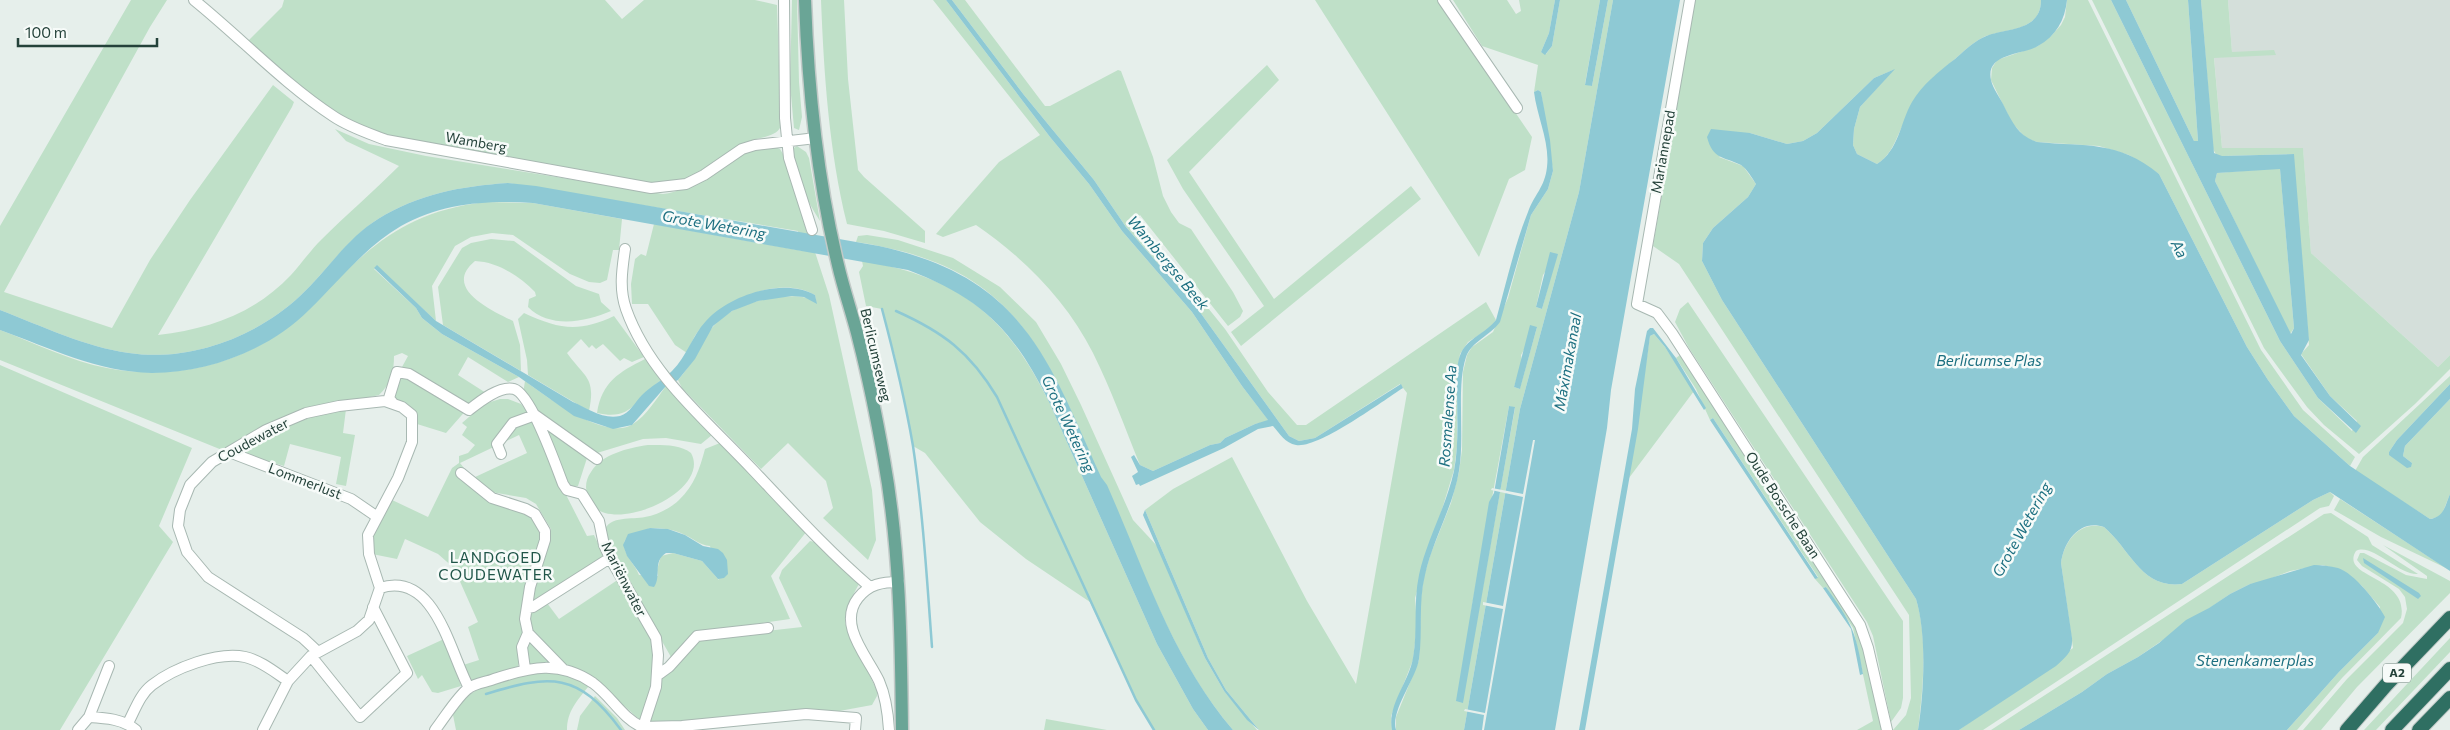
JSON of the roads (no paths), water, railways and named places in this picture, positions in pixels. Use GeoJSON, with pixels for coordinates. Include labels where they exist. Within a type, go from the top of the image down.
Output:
{"type":"FeatureCollection","features":[{"type":"Feature","properties":{"kind":"highway","name":"A2"},"geometry":{"type":"LineString","coordinates":[[2347,730],[2450,618]]}},
{"type":"Feature","properties":{"kind":"highway","name":"A2"},"geometry":{"type":"LineString","coordinates":[[2392,730],[2450,669]]}},
{"type":"Feature","properties":{"kind":"highway"},"geometry":{"type":"LineString","coordinates":[[2419,730],[2450,698]]}},
{"type":"Feature","properties":{"kind":"main road"},"geometry":{"type":"LineString","coordinates":[[805,0],[808,74],[816,138]]}},
{"type":"Feature","properties":{"kind":"main road","name":"Berlicumseweg"},"geometry":{"type":"LineString","coordinates":[[816,138],[838,266],[859,342],[884,461],[899,582],[902,730]]}},
{"type":"Feature","properties":{"kind":"street","name":"Wamberg"},"geometry":{"type":"LineString","coordinates":[[194,0],[334,117],[358,130],[386,140],[651,188],[686,184],[704,175],[742,149],[816,138]]}},
{"type":"Feature","properties":{"kind":"street"},"geometry":{"type":"LineString","coordinates":[[784,0],[789,158],[812,230]]}},
{"type":"Feature","properties":{"kind":"street"},"geometry":{"type":"LineString","coordinates":[[1443,0],[1517,108]]}},
{"type":"Feature","properties":{"kind":"street","name":"Mariannepad"},"geometry":{"type":"LineString","coordinates":[[1637,304],[1690,0]]}},
{"type":"Feature","properties":{"kind":"street"},"geometry":{"type":"LineString","coordinates":[[626,249],[621,290],[626,308],[640,341],[660,369],[676,389],[818,538],[870,587]]}},
{"type":"Feature","properties":{"kind":"street","name":"Oude Bossche Baan"},"geometry":{"type":"LineString","coordinates":[[1637,304],[1656,313],[1672,333],[1860,624],[1868,648],[1887,730]]}},
{"type":"Feature","properties":{"kind":"street","name":"Mariënwater"},"geometry":{"type":"LineString","coordinates":[[393,404],[389,398],[397,372],[409,374],[470,410],[482,400],[510,389],[520,392],[535,416],[563,484],[567,490],[582,494],[599,521],[604,545],[610,558],[656,638],[658,675],[656,687],[642,728]]}},
{"type":"Feature","properties":{"kind":"street","name":"Coudewater"},"geometry":{"type":"LineString","coordinates":[[373,607],[407,673],[360,717],[304,638],[208,577],[187,552],[178,526],[180,510],[190,485],[212,462],[266,430],[306,414],[339,406],[385,401],[393,404]]}},
{"type":"Feature","properties":{"kind":"street"},"geometry":{"type":"LineString","coordinates":[[263,730],[288,681],[315,654],[357,631],[369,620],[380,588],[369,554],[368,535],[376,516],[398,478],[412,442],[412,416],[402,407],[393,404]]}},
{"type":"Feature","properties":{"kind":"street"},"geometry":{"type":"LineString","coordinates":[[501,454],[497,444],[513,423],[535,416],[598,459]]}},
{"type":"Feature","properties":{"kind":"street","name":"Lommerlust"},"geometry":{"type":"LineString","coordinates":[[229,452],[351,499],[376,516]]}},
{"type":"Feature","properties":{"kind":"street"},"geometry":{"type":"LineString","coordinates":[[461,474],[484,493],[526,509],[535,514],[541,521],[545,540],[530,587],[525,618],[528,634],[564,669]]}},
{"type":"Feature","properties":{"kind":"street"},"geometry":{"type":"LineString","coordinates":[[527,608],[533,608],[610,558]]}},
{"type":"Feature","properties":{"kind":"street"},"geometry":{"type":"LineString","coordinates":[[889,730],[887,705],[880,683],[860,647],[851,622],[854,604],[870,587],[880,582],[899,582]]}},
{"type":"Feature","properties":{"kind":"street"},"geometry":{"type":"LineString","coordinates":[[380,588],[391,584],[415,591],[432,605],[469,688]]}},
{"type":"Feature","properties":{"kind":"street"},"geometry":{"type":"LineString","coordinates":[[658,675],[669,667],[697,636],[768,628]]}},
{"type":"Feature","properties":{"kind":"street"},"geometry":{"type":"LineString","coordinates":[[525,669],[522,647],[528,634]]}},
{"type":"Feature","properties":{"kind":"street"},"geometry":{"type":"LineString","coordinates":[[89,717],[109,719],[132,727],[140,698],[151,685],[173,672],[224,655],[247,657],[288,681]]}},
{"type":"Feature","properties":{"kind":"street"},"geometry":{"type":"LineString","coordinates":[[78,730],[89,717],[109,666]]}},
{"type":"Feature","properties":{"kind":"street"},"geometry":{"type":"LineString","coordinates":[[435,730],[469,688],[525,669],[564,669],[578,674],[595,684],[628,717],[642,728],[806,714],[856,718],[855,730]]}},
{"type":"Feature","properties":{"kind":"water"},"geometry":{"type":"Polygon","coordinates":[[[946,0],[952,0],[1024,95],[1094,180],[1126,227],[1197,308],[1289,436],[1299,441],[1315,438],[1401,384],[1403,388],[1350,423],[1319,440],[1296,445],[1286,440],[1273,426],[1258,429],[1224,448],[1140,486],[1139,484],[1136,485],[1132,476],[1138,472],[1131,457],[1134,455],[1140,465],[1153,471],[1210,445],[1220,443],[1225,438],[1255,424],[1268,420],[1242,386],[1192,312],[1122,231],[1089,184],[1050,137],[946,0]]]}},
{"type":"Feature","properties":{"kind":"water"},"geometry":{"type":"Polygon","coordinates":[[[1555,0],[1560,0],[1552,46],[1545,55],[1541,52],[1549,33],[1555,0]]]}},
{"type":"Feature","properties":{"kind":"water"},"geometry":{"type":"Polygon","coordinates":[[[1600,0],[1608,0],[1592,86],[1585,85],[1600,0]]]}},
{"type":"Feature","properties":{"kind":"water","name":"Máximakanaal"},"geometry":{"type":"Polygon","coordinates":[[[1613,0],[1680,0],[1611,390],[1607,428],[1555,730],[1464,730],[1520,409],[1579,192],[1613,0]]]}},
{"type":"Feature","properties":{"kind":"water","name":"Berlicumse Plas"},"geometry":{"type":"Polygon","coordinates":[[[2041,0],[2067,0],[2062,21],[2055,32],[2038,46],[1999,60],[1991,71],[1993,87],[2014,124],[2021,133],[2037,142],[2086,145],[2115,150],[2144,163],[2159,174],[2247,347],[2294,416],[2350,466],[2430,519],[2435,518],[2441,513],[2450,494],[2450,571],[2330,492],[2313,500],[2182,584],[2168,584],[2146,574],[2104,527],[2088,526],[2081,529],[2070,540],[2061,563],[2072,638],[2070,651],[2066,657],[2056,666],[1959,730],[1918,730],[1922,699],[1923,647],[1922,629],[1916,599],[1722,300],[1702,261],[1703,243],[1713,228],[1748,197],[1756,184],[1741,165],[1716,154],[1712,150],[1707,137],[1711,129],[1750,133],[1787,144],[1803,141],[1817,133],[1874,78],[1895,69],[1860,107],[1854,129],[1853,145],[1857,154],[1877,164],[1895,144],[1912,102],[1926,84],[1978,40],[2019,28],[2034,19],[2039,11],[2041,0]]]}},
{"type":"Feature","properties":{"kind":"water"},"geometry":{"type":"Polygon","coordinates":[[[2111,0],[2126,0],[2194,141],[2198,141],[2188,0],[2201,0],[2214,153],[2222,156],[2294,154],[2309,340],[2301,355],[2330,396],[2361,426],[2356,433],[2318,398],[2280,341],[2111,0]],[[2280,169],[2217,173],[2215,181],[2291,334],[2294,328],[2280,169]]]}},
{"type":"Feature","properties":{"kind":"water"},"geometry":{"type":"Polygon","coordinates":[[[1538,90],[1541,92],[1550,140],[1553,171],[1548,189],[1531,215],[1500,322],[1472,347],[1466,357],[1461,397],[1461,457],[1459,471],[1425,575],[1417,667],[1400,704],[1395,722],[1396,730],[1392,730],[1391,721],[1395,703],[1413,658],[1417,585],[1422,562],[1451,484],[1456,461],[1459,357],[1468,343],[1496,320],[1523,225],[1546,174],[1547,148],[1534,92],[1538,90]]]}},
{"type":"Feature","properties":{"kind":"water","name":"Grote Wetering"},"geometry":{"type":"Polygon","coordinates":[[[508,183],[536,186],[879,246],[927,260],[966,278],[998,301],[1023,328],[1045,359],[1064,394],[1101,477],[1107,485],[1176,643],[1212,702],[1233,730],[1208,730],[1193,709],[1157,644],[1049,402],[1023,356],[994,320],[976,306],[934,281],[908,270],[533,203],[482,203],[433,212],[401,226],[375,244],[293,324],[257,348],[216,364],[173,372],[132,372],[74,358],[0,330],[0,310],[80,341],[113,350],[152,355],[198,350],[243,334],[283,311],[310,286],[356,236],[393,210],[425,197],[457,189],[508,183]]]}},
{"type":"Feature","properties":{"kind":"water"},"geometry":{"type":"Polygon","coordinates":[[[1550,252],[1558,254],[1542,309],[1536,307],[1550,252]]]}},
{"type":"Feature","properties":{"kind":"water"},"geometry":{"type":"Polygon","coordinates":[[[377,265],[436,321],[573,402],[595,413],[614,417],[627,412],[639,398],[672,371],[682,359],[706,321],[728,303],[773,288],[788,288],[802,290],[815,295],[817,304],[804,297],[792,296],[758,301],[732,311],[713,326],[695,359],[678,380],[666,386],[632,425],[613,429],[574,416],[519,377],[442,334],[422,318],[416,308],[374,268],[377,265]]]}},
{"type":"Feature","properties":{"kind":"water"},"geometry":{"type":"Polygon","coordinates":[[[1530,325],[1537,327],[1520,389],[1514,387],[1530,325]]]}},
{"type":"Feature","properties":{"kind":"water"},"geometry":{"type":"Polygon","coordinates":[[[1653,328],[1676,358],[1706,408],[1704,410],[1665,347],[1654,334],[1650,336],[1638,429],[1585,730],[1579,730],[1632,429],[1635,389],[1647,331],[1653,328]]]}},
{"type":"Feature","properties":{"kind":"water"},"geometry":{"type":"Polygon","coordinates":[[[2450,384],[2450,399],[2405,446],[2403,456],[2412,463],[2411,467],[2407,468],[2389,455],[2389,452],[2397,440],[2450,384]]]}},
{"type":"Feature","properties":{"kind":"water"},"geometry":{"type":"Polygon","coordinates":[[[1509,406],[1515,407],[1463,703],[1456,701],[1489,502],[1494,493],[1509,406]]]}},
{"type":"Feature","properties":{"kind":"water"},"geometry":{"type":"Polygon","coordinates":[[[1713,418],[1818,578],[1815,579],[1710,420],[1713,418]]]}},
{"type":"Feature","properties":{"kind":"water"},"geometry":{"type":"Polygon","coordinates":[[[1145,510],[1208,658],[1226,690],[1259,730],[1247,720],[1224,691],[1205,658],[1143,515],[1145,510]]]}},
{"type":"Feature","properties":{"kind":"water"},"geometry":{"type":"Polygon","coordinates":[[[650,528],[668,529],[685,535],[703,546],[718,549],[727,560],[728,574],[724,578],[718,579],[702,561],[673,553],[666,553],[659,561],[654,587],[649,586],[627,556],[623,545],[628,534],[650,528]]]}},
{"type":"Feature","properties":{"kind":"water"},"geometry":{"type":"Polygon","coordinates":[[[2363,558],[2421,596],[2418,599],[2364,563],[2363,558]]]}},
{"type":"Feature","properties":{"kind":"water","name":"Stenenkamerplas"},"geometry":{"type":"Polygon","coordinates":[[[2314,565],[2338,568],[2351,576],[2371,596],[2385,617],[2378,633],[2339,672],[2287,730],[2019,730],[2082,692],[2107,674],[2138,657],[2159,643],[2186,620],[2230,594],[2250,584],[2314,565]]]}},
{"type":"Feature","properties":{"kind":"water"},"geometry":{"type":"Polygon","coordinates":[[[1826,587],[1847,619],[1855,637],[1863,674],[1860,675],[1851,629],[1823,588],[1826,587]]]}},
{"type":"Feature","properties":{"kind":"waterway"},"geometry":{"type":"LineString","coordinates":[[882,309],[899,377],[913,446],[922,521],[932,647]]}},
{"type":"Feature","properties":{"kind":"waterway"},"geometry":{"type":"LineString","coordinates":[[896,311],[928,327],[954,345],[987,381],[997,397],[1136,700],[1154,730]]}},
{"type":"Feature","properties":{"kind":"waterway"},"geometry":{"type":"LineString","coordinates":[[486,694],[528,683],[546,681],[562,683],[577,688],[591,697],[606,711],[621,730]]}},
{"type":"Feature","properties":{"kind":"district","name":"LANDGOED COUDEWATER"},"geometry":{"type":"Point","coordinates":[496,566]}},
{"type":"Feature","properties":{"kind":"water label","name":"Aa"},"geometry":{"type":"Point","coordinates":[2179,249]}},
{"type":"Feature","properties":{"kind":"water label","name":"Wambergse Beek"},"geometry":{"type":"Point","coordinates":[1168,263]}},
{"type":"Feature","properties":{"kind":"water label","name":"Rosmalense Aa"},"geometry":{"type":"Point","coordinates":[1448,416]}}]}
